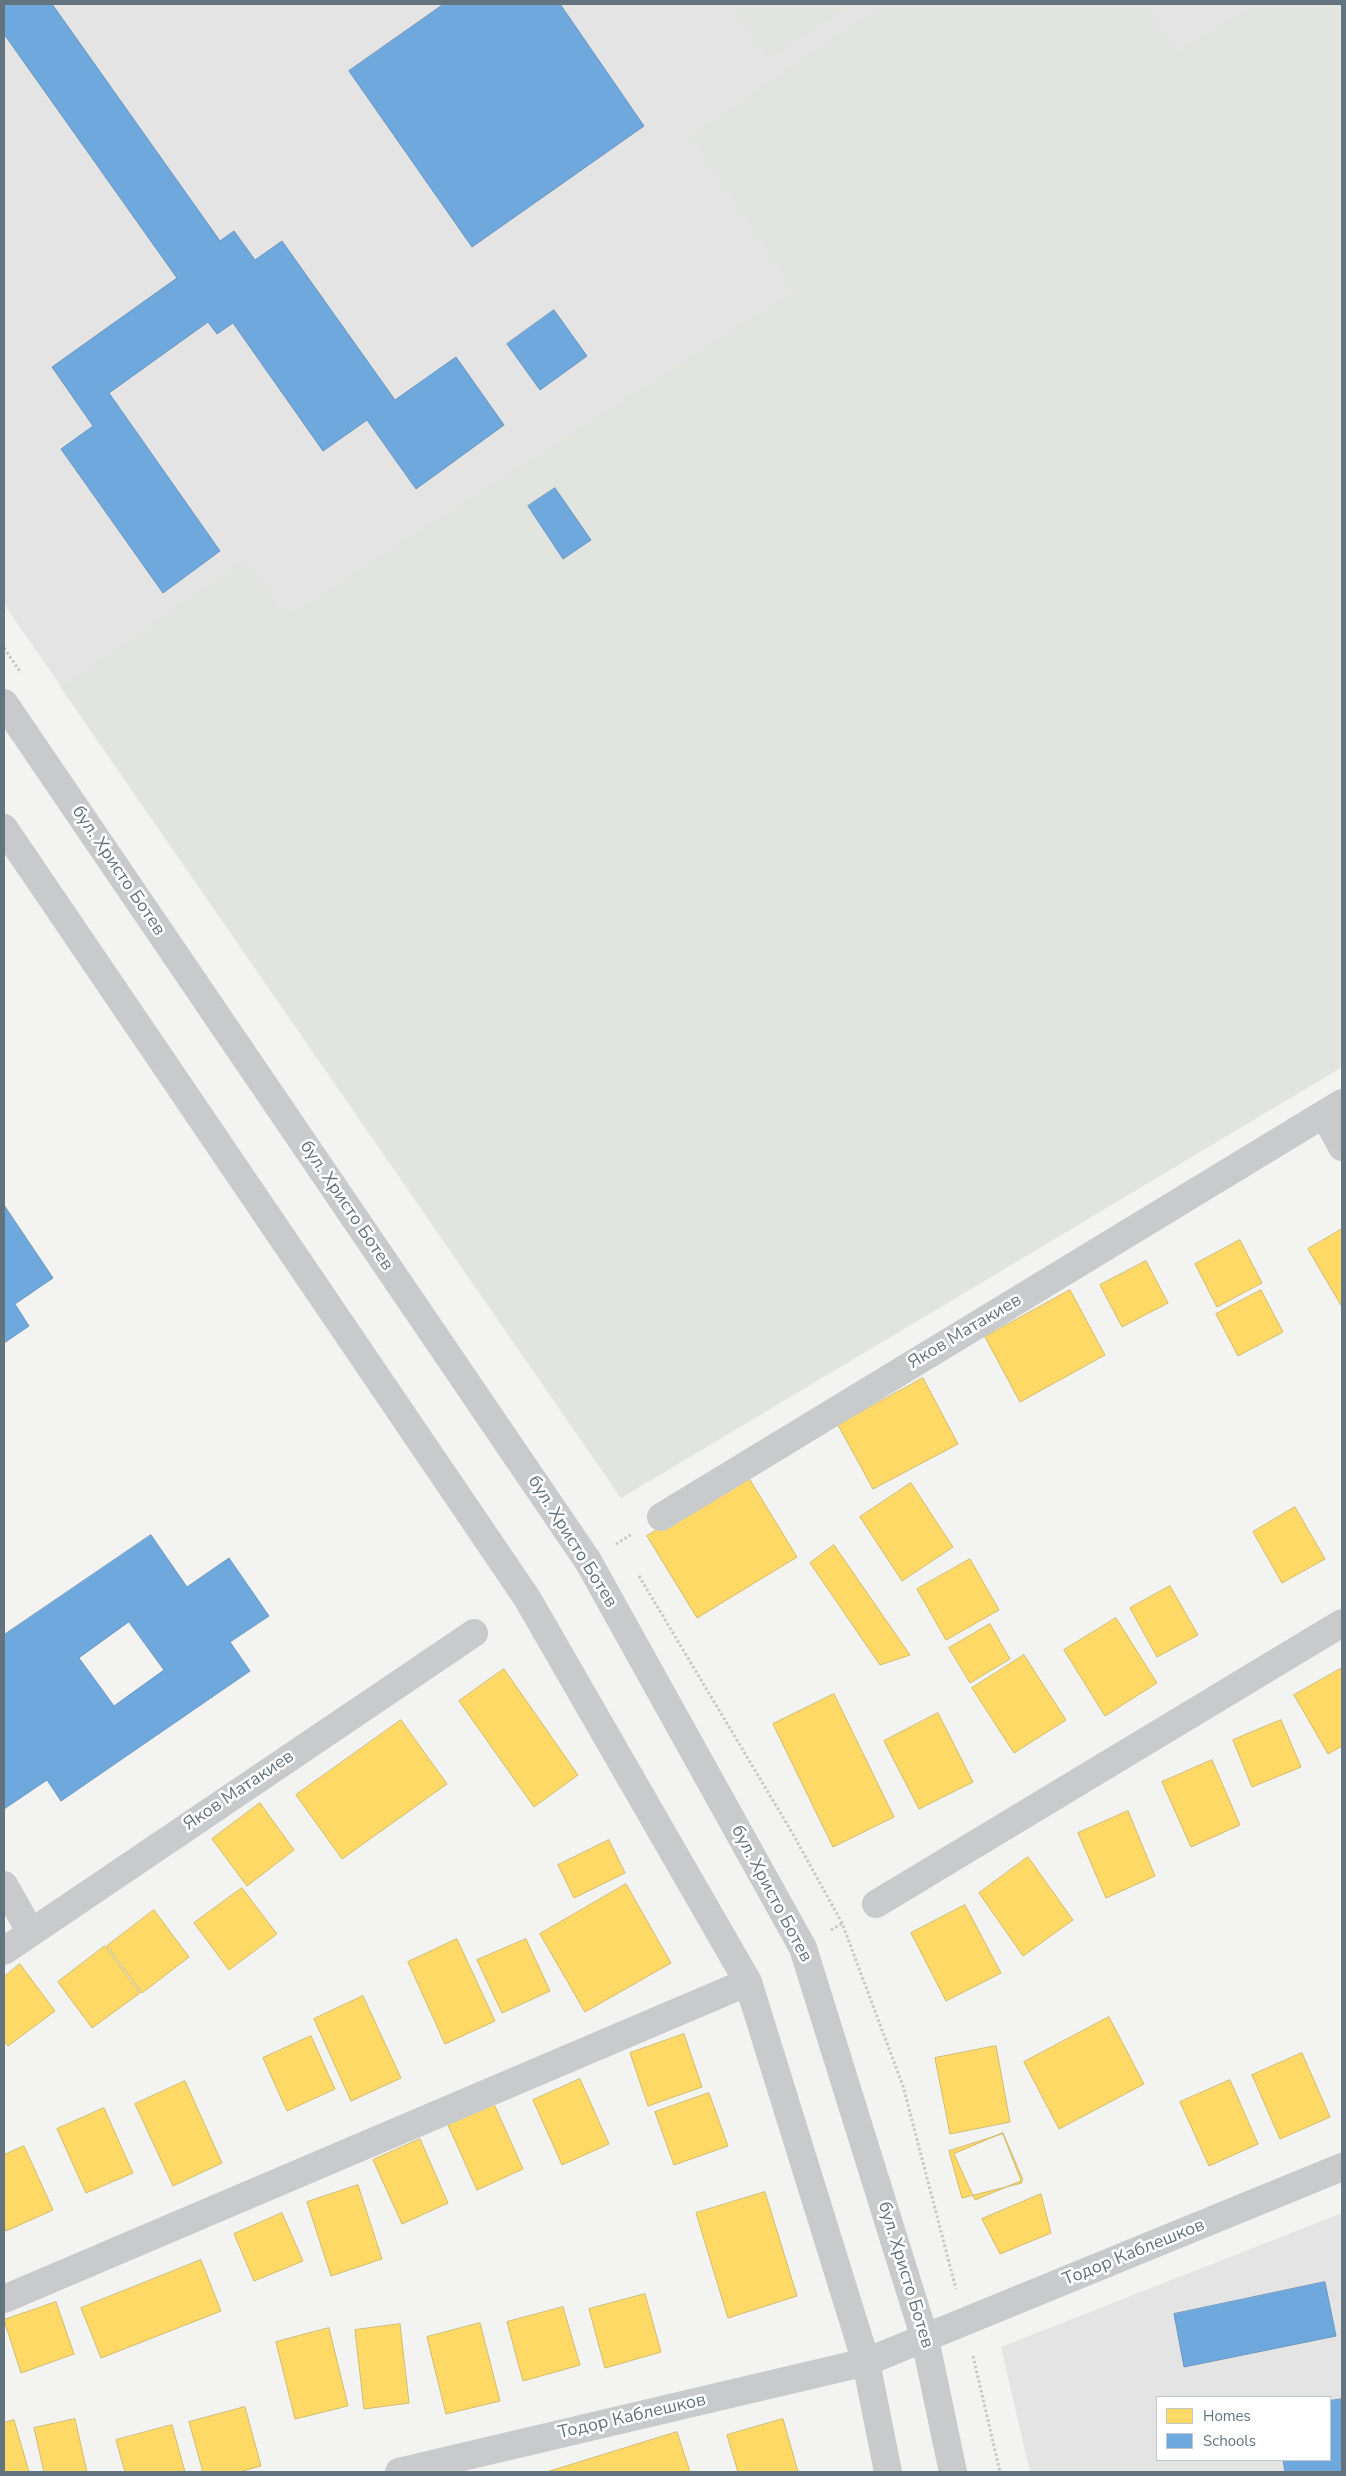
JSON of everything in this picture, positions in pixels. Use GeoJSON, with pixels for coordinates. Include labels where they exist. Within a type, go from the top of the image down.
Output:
{"type":"FeatureCollection","features":[{"type":"Feature","properties":{"kind":"street","name":"бул. Христо Ботев"},"geometry":{"type":"LineString","coordinates":[[4,703],[588,1561],[803,1948],[926,2338],[953,2472]]}},
{"type":"Feature","properties":{"kind":"street"},"geometry":{"type":"LineString","coordinates":[[4,828],[527,1598],[748,1982],[866,2362],[888,2472]]}},
{"type":"Feature","properties":{"kind":"street"},"geometry":{"type":"LineString","coordinates":[[1333,1108],[1342,1147]]}},
{"type":"Feature","properties":{"kind":"street","name":"Яков Матакиев"},"geometry":{"type":"LineString","coordinates":[[661,1517],[1333,1108]]}},
{"type":"Feature","properties":{"kind":"street"},"geometry":{"type":"LineString","coordinates":[[876,1904],[1342,1622]]}},
{"type":"Feature","properties":{"kind":"street","name":"Яков Матакиев"},"geometry":{"type":"LineString","coordinates":[[4,1951],[30,1931],[474,1633]]}},
{"type":"Feature","properties":{"kind":"street"},"geometry":{"type":"LineString","coordinates":[[4,1885],[30,1931]]}},
{"type":"Feature","properties":{"kind":"street"},"geometry":{"type":"LineString","coordinates":[[4,2299],[748,1982]]}},
{"type":"Feature","properties":{"kind":"street","name":"Тодор Каблешков"},"geometry":{"type":"LineString","coordinates":[[402,2472],[866,2362],[1342,2167]]}},
{"type":"Feature","properties":{"kind":"path"},"geometry":{"type":"LineString","coordinates":[[588,1561],[661,1517]]}},
{"type":"Feature","properties":{"kind":"path"},"geometry":{"type":"LineString","coordinates":[[803,1948],[876,1904]]}},
{"type":"Feature","properties":{"kind":"shaded area"},"geometry":{"type":"Polygon","coordinates":[[[4,4],[1342,4],[1342,1067],[621,1498],[4,604],[4,4]]]}},
{"type":"Feature","properties":{"kind":"shaded area"},"geometry":{"type":"Polygon","coordinates":[[[732,4],[852,4],[767,59],[732,4]]]}},
{"type":"Feature","properties":{"kind":"shaded area"},"geometry":{"type":"Polygon","coordinates":[[[881,4],[1143,4],[1176,53],[1258,4],[1342,4],[1342,1067],[621,1498],[61,688],[245,559],[286,617],[794,291],[690,136],[882,6],[881,4]]]}},
{"type":"Feature","properties":{"kind":"shaded area"},"geometry":{"type":"Polygon","coordinates":[[[1342,2213],[1342,2472],[1030,2472],[1001,2347],[1342,2213]]]}},
{"type":"Feature","properties":{"kind":"building: Homes"},"geometry":{"type":"Polygon","coordinates":[[[1342,1229],[1342,1307],[1308,1249],[1342,1229]]]}},
{"type":"Feature","properties":{"kind":"building: Homes"},"geometry":{"type":"Polygon","coordinates":[[[1240,1240],[1262,1283],[1217,1307],[1195,1264],[1240,1240]]]}},
{"type":"Feature","properties":{"kind":"building: Homes"},"geometry":{"type":"Polygon","coordinates":[[[1146,1261],[1168,1303],[1122,1327],[1100,1285],[1146,1261]]]}},
{"type":"Feature","properties":{"kind":"building: Homes"},"geometry":{"type":"Polygon","coordinates":[[[1070,1290],[1105,1355],[1020,1402],[985,1337],[1070,1290]]]}},
{"type":"Feature","properties":{"kind":"building: Homes"},"geometry":{"type":"Polygon","coordinates":[[[1261,1290],[1283,1332],[1238,1356],[1216,1314],[1261,1290]]]}},
{"type":"Feature","properties":{"kind":"building: Homes"},"geometry":{"type":"Polygon","coordinates":[[[923,1378],[958,1444],[873,1489],[838,1425],[923,1378]]]}},
{"type":"Feature","properties":{"kind":"building: Homes"},"geometry":{"type":"Polygon","coordinates":[[[747,1475],[797,1557],[697,1618],[647,1536],[747,1475]]]}},
{"type":"Feature","properties":{"kind":"building: Homes"},"geometry":{"type":"Polygon","coordinates":[[[911,1483],[953,1547],[902,1581],[860,1517],[911,1483]]]}},
{"type":"Feature","properties":{"kind":"building: Homes"},"geometry":{"type":"Polygon","coordinates":[[[1295,1507],[1325,1559],[1282,1583],[1253,1532],[1295,1507]]]}},
{"type":"Feature","properties":{"kind":"building: Homes"},"geometry":{"type":"Polygon","coordinates":[[[834,1545],[910,1655],[880,1665],[810,1563],[834,1545]]]}},
{"type":"Feature","properties":{"kind":"building: Homes"},"geometry":{"type":"Polygon","coordinates":[[[970,1559],[999,1610],[946,1640],[917,1589],[970,1559]]]}},
{"type":"Feature","properties":{"kind":"building: Homes"},"geometry":{"type":"Polygon","coordinates":[[[1170,1586],[1198,1635],[1157,1657],[1130,1608],[1170,1586]]]}},
{"type":"Feature","properties":{"kind":"building: Homes"},"geometry":{"type":"Polygon","coordinates":[[[1116,1618],[1157,1683],[1105,1716],[1064,1650],[1116,1618]]]}},
{"type":"Feature","properties":{"kind":"building: Homes"},"geometry":{"type":"Polygon","coordinates":[[[990,1624],[1010,1659],[970,1683],[949,1648],[990,1624]]]}},
{"type":"Feature","properties":{"kind":"building: Homes"},"geometry":{"type":"Polygon","coordinates":[[[1024,1655],[1066,1720],[1014,1753],[972,1688],[1024,1655]]]}},
{"type":"Feature","properties":{"kind":"building: Homes"},"geometry":{"type":"Polygon","coordinates":[[[1342,1668],[1342,1746],[1328,1754],[1294,1695],[1342,1668]]]}},
{"type":"Feature","properties":{"kind":"building: Homes"},"geometry":{"type":"Polygon","coordinates":[[[504,1669],[578,1775],[534,1807],[459,1701],[504,1669]]]}},
{"type":"Feature","properties":{"kind":"building: Homes"},"geometry":{"type":"Polygon","coordinates":[[[834,1694],[894,1817],[833,1847],[773,1724],[834,1694]]]}},
{"type":"Feature","properties":{"kind":"building: Homes"},"geometry":{"type":"Polygon","coordinates":[[[938,1713],[973,1782],[919,1809],[884,1741],[938,1713]]]}},
{"type":"Feature","properties":{"kind":"building: Homes"},"geometry":{"type":"Polygon","coordinates":[[[401,1720],[447,1784],[342,1859],[296,1795],[401,1720]]]}},
{"type":"Feature","properties":{"kind":"building: Homes"},"geometry":{"type":"Polygon","coordinates":[[[1281,1720],[1301,1767],[1252,1787],[1233,1740],[1281,1720]]]}},
{"type":"Feature","properties":{"kind":"building: Homes"},"geometry":{"type":"Polygon","coordinates":[[[1212,1760],[1240,1825],[1191,1847],[1162,1782],[1212,1760]]]}},
{"type":"Feature","properties":{"kind":"building: Homes"},"geometry":{"type":"Polygon","coordinates":[[[260,1803],[294,1850],[247,1886],[212,1839],[260,1803]]]}},
{"type":"Feature","properties":{"kind":"building: Homes"},"geometry":{"type":"Polygon","coordinates":[[[1128,1811],[1155,1876],[1106,1898],[1078,1833],[1128,1811]]]}},
{"type":"Feature","properties":{"kind":"building: Homes"},"geometry":{"type":"Polygon","coordinates":[[[609,1840],[625,1873],[574,1898],[558,1865],[609,1840]]]}},
{"type":"Feature","properties":{"kind":"building: Homes"},"geometry":{"type":"Polygon","coordinates":[[[1028,1857],[1073,1920],[1023,1956],[979,1893],[1028,1857]]]}},
{"type":"Feature","properties":{"kind":"building: Homes"},"geometry":{"type":"Polygon","coordinates":[[[626,1884],[671,1963],[585,2012],[540,1934],[626,1884]]]}},
{"type":"Feature","properties":{"kind":"building: Homes"},"geometry":{"type":"Polygon","coordinates":[[[242,1888],[277,1934],[229,1970],[194,1923],[242,1888]]]}},
{"type":"Feature","properties":{"kind":"building: Homes"},"geometry":{"type":"Polygon","coordinates":[[[965,1905],[1001,1973],[946,2001],[911,1933],[965,1905]]]}},
{"type":"Feature","properties":{"kind":"building: Homes"},"geometry":{"type":"Polygon","coordinates":[[[154,1910],[189,1957],[142,1993],[107,1946],[154,1910]]]}},
{"type":"Feature","properties":{"kind":"building: Homes"},"geometry":{"type":"Polygon","coordinates":[[[457,1939],[495,2021],[445,2044],[408,1962],[457,1939]]]}},
{"type":"Feature","properties":{"kind":"building: Homes"},"geometry":{"type":"Polygon","coordinates":[[[526,1939],[550,1991],[502,2013],[477,1960],[526,1939]]]}},
{"type":"Feature","properties":{"kind":"building: Homes"},"geometry":{"type":"Polygon","coordinates":[[[105,1946],[140,1993],[92,2028],[58,1982],[105,1946]]]}},
{"type":"Feature","properties":{"kind":"building: Homes"},"geometry":{"type":"Polygon","coordinates":[[[20,1964],[55,2011],[8,2046],[4,2041],[4,1977],[20,1964]]]}},
{"type":"Feature","properties":{"kind":"building: Homes"},"geometry":{"type":"Polygon","coordinates":[[[363,1996],[401,2078],[351,2101],[314,2019],[363,1996]]]}},
{"type":"Feature","properties":{"kind":"building: Homes"},"geometry":{"type":"Polygon","coordinates":[[[1109,2017],[1144,2084],[1059,2129],[1024,2062],[1109,2017]]]}},
{"type":"Feature","properties":{"kind":"building: Homes"},"geometry":{"type":"Polygon","coordinates":[[[684,2034],[702,2087],[648,2106],[630,2053],[684,2034]]]}},
{"type":"Feature","properties":{"kind":"building: Homes"},"geometry":{"type":"Polygon","coordinates":[[[311,2036],[335,2089],[287,2111],[263,2058],[311,2036]]]}},
{"type":"Feature","properties":{"kind":"building: Homes"},"geometry":{"type":"Polygon","coordinates":[[[996,2046],[1010,2122],[950,2134],[935,2058],[996,2046]]]}},
{"type":"Feature","properties":{"kind":"building: Homes"},"geometry":{"type":"Polygon","coordinates":[[[1302,2053],[1330,2117],[1280,2139],[1252,2075],[1302,2053]]]}},
{"type":"Feature","properties":{"kind":"building: Homes"},"geometry":{"type":"Polygon","coordinates":[[[580,2079],[609,2144],[562,2165],[533,2100],[580,2079]]]}},
{"type":"Feature","properties":{"kind":"building: Homes"},"geometry":{"type":"Polygon","coordinates":[[[1230,2080],[1258,2144],[1209,2166],[1180,2102],[1230,2080]]]}},
{"type":"Feature","properties":{"kind":"building: Homes"},"geometry":{"type":"Polygon","coordinates":[[[185,2081],[222,2163],[173,2186],[135,2104],[185,2081]]]}},
{"type":"Feature","properties":{"kind":"building: Homes"},"geometry":{"type":"Polygon","coordinates":[[[709,2093],[728,2146],[674,2165],[655,2112],[709,2093]]]}},
{"type":"Feature","properties":{"kind":"building: Homes"},"geometry":{"type":"Polygon","coordinates":[[[494,2104],[523,2169],[477,2190],[448,2125],[494,2104]]]}},
{"type":"Feature","properties":{"kind":"building: Homes"},"geometry":{"type":"Polygon","coordinates":[[[104,2108],[133,2173],[86,2193],[57,2129],[104,2108]]]}},
{"type":"Feature","properties":{"kind":"building: Homes"},"geometry":{"type":"Polygon","coordinates":[[[1003,2133],[1023,2180],[975,2200],[954,2154],[1003,2133]]]}},
{"type":"Feature","properties":{"kind":"building: Homes"},"geometry":{"type":"Polygon","coordinates":[[[1003,2134],[1022,2183],[962,2198],[949,2151],[1003,2134]]]}},
{"type":"Feature","properties":{"kind":"building: Homes"},"geometry":{"type":"Polygon","coordinates":[[[420,2139],[448,2203],[402,2224],[373,2160],[420,2139]]]}},
{"type":"Feature","properties":{"kind":"building: Homes"},"geometry":{"type":"Polygon","coordinates":[[[24,2146],[53,2210],[6,2231],[4,2225],[4,2155],[24,2146]]]}},
{"type":"Feature","properties":{"kind":"building: Homes"},"geometry":{"type":"Polygon","coordinates":[[[358,2185],[382,2259],[331,2276],[307,2202],[358,2185]]]}},
{"type":"Feature","properties":{"kind":"building: Homes"},"geometry":{"type":"Polygon","coordinates":[[[765,2192],[797,2296],[728,2318],[696,2213],[765,2192]]]}},
{"type":"Feature","properties":{"kind":"building: Homes"},"geometry":{"type":"Polygon","coordinates":[[[1041,2194],[1051,2233],[1000,2254],[982,2219],[1041,2194]]]}},
{"type":"Feature","properties":{"kind":"building: Homes"},"geometry":{"type":"Polygon","coordinates":[[[282,2213],[303,2261],[254,2281],[234,2234],[282,2213]]]}},
{"type":"Feature","properties":{"kind":"building: Homes"},"geometry":{"type":"Polygon","coordinates":[[[201,2260],[221,2311],[101,2358],[81,2308],[201,2260]]]}},
{"type":"Feature","properties":{"kind":"building: Homes"},"geometry":{"type":"Polygon","coordinates":[[[645,2294],[661,2352],[605,2368],[589,2309],[645,2294]]]}},
{"type":"Feature","properties":{"kind":"building: Homes"},"geometry":{"type":"Polygon","coordinates":[[[56,2302],[74,2354],[21,2373],[4,2320],[56,2302]]]}},
{"type":"Feature","properties":{"kind":"building: Homes"},"geometry":{"type":"Polygon","coordinates":[[[563,2307],[580,2365],[523,2381],[507,2322],[563,2307]]]}},
{"type":"Feature","properties":{"kind":"building: Homes"},"geometry":{"type":"Polygon","coordinates":[[[480,2323],[500,2401],[446,2414],[427,2337],[480,2323]]]}},
{"type":"Feature","properties":{"kind":"building: Homes"},"geometry":{"type":"Polygon","coordinates":[[[400,2324],[409,2403],[364,2409],[355,2330],[400,2324]]]}},
{"type":"Feature","properties":{"kind":"building: Homes"},"geometry":{"type":"Polygon","coordinates":[[[329,2328],[348,2406],[295,2419],[276,2342],[329,2328]]]}},
{"type":"Feature","properties":{"kind":"building: Homes"},"geometry":{"type":"Polygon","coordinates":[[[245,2407],[261,2466],[239,2472],[203,2472],[189,2422],[245,2407]]]}},
{"type":"Feature","properties":{"kind":"building: Homes"},"geometry":{"type":"Polygon","coordinates":[[[75,2419],[87,2472],[44,2472],[34,2428],[75,2419]]]}},
{"type":"Feature","properties":{"kind":"building: Homes"},"geometry":{"type":"Polygon","coordinates":[[[783,2419],[798,2472],[738,2472],[727,2435],[783,2419]]]}},
{"type":"Feature","properties":{"kind":"building: Homes"},"geometry":{"type":"Polygon","coordinates":[[[14,2420],[29,2472],[4,2472],[4,2423],[14,2420]]]}},
{"type":"Feature","properties":{"kind":"building: Homes"},"geometry":{"type":"Polygon","coordinates":[[[172,2425],[185,2472],[125,2472],[116,2440],[172,2425]]]}},
{"type":"Feature","properties":{"kind":"building: Homes"},"geometry":{"type":"Polygon","coordinates":[[[677,2432],[690,2472],[547,2472],[677,2432]]]}},
{"type":"Feature","properties":{"kind":"building: Schools"},"geometry":{"type":"Polygon","coordinates":[[[4,4],[52,4],[220,241],[234,231],[255,260],[282,241],[395,400],[456,357],[504,425],[416,489],[367,420],[323,451],[233,323],[217,334],[208,322],[109,393],[220,551],[163,593],[61,449],[93,426],[52,367],[177,278],[4,34],[4,4]]]}},
{"type":"Feature","properties":{"kind":"building: Schools"},"geometry":{"type":"Polygon","coordinates":[[[444,4],[560,4],[644,126],[472,247],[349,71],[444,4]]]}},
{"type":"Feature","properties":{"kind":"building: Schools"},"geometry":{"type":"Polygon","coordinates":[[[554,310],[587,356],[540,390],[507,344],[554,310]]]}},
{"type":"Feature","properties":{"kind":"building: Schools"},"geometry":{"type":"Polygon","coordinates":[[[555,488],[591,540],[563,559],[528,506],[555,488]]]}},
{"type":"Feature","properties":{"kind":"building: Schools"},"geometry":{"type":"Polygon","coordinates":[[[4,1205],[53,1278],[15,1304],[29,1326],[4,1343],[4,1205]]]}},
{"type":"Feature","properties":{"kind":"building: Schools"},"geometry":{"type":"Polygon","coordinates":[[[151,1535],[187,1587],[229,1558],[269,1616],[230,1642],[250,1671],[61,1801],[47,1780],[4,1809],[4,1635],[151,1535]],[[129,1622],[79,1658],[114,1706],[164,1670],[129,1622]]]}},
{"type":"Feature","properties":{"kind":"building: Schools"},"geometry":{"type":"Polygon","coordinates":[[[1325,2282],[1336,2336],[1184,2367],[1174,2314],[1325,2282]]]}},
{"type":"Feature","properties":{"kind":"building: Schools"},"geometry":{"type":"Polygon","coordinates":[[[1342,2399],[1342,2472],[1285,2472],[1283,2461],[1331,2461],[1331,2401],[1342,2399]]]}}]}
